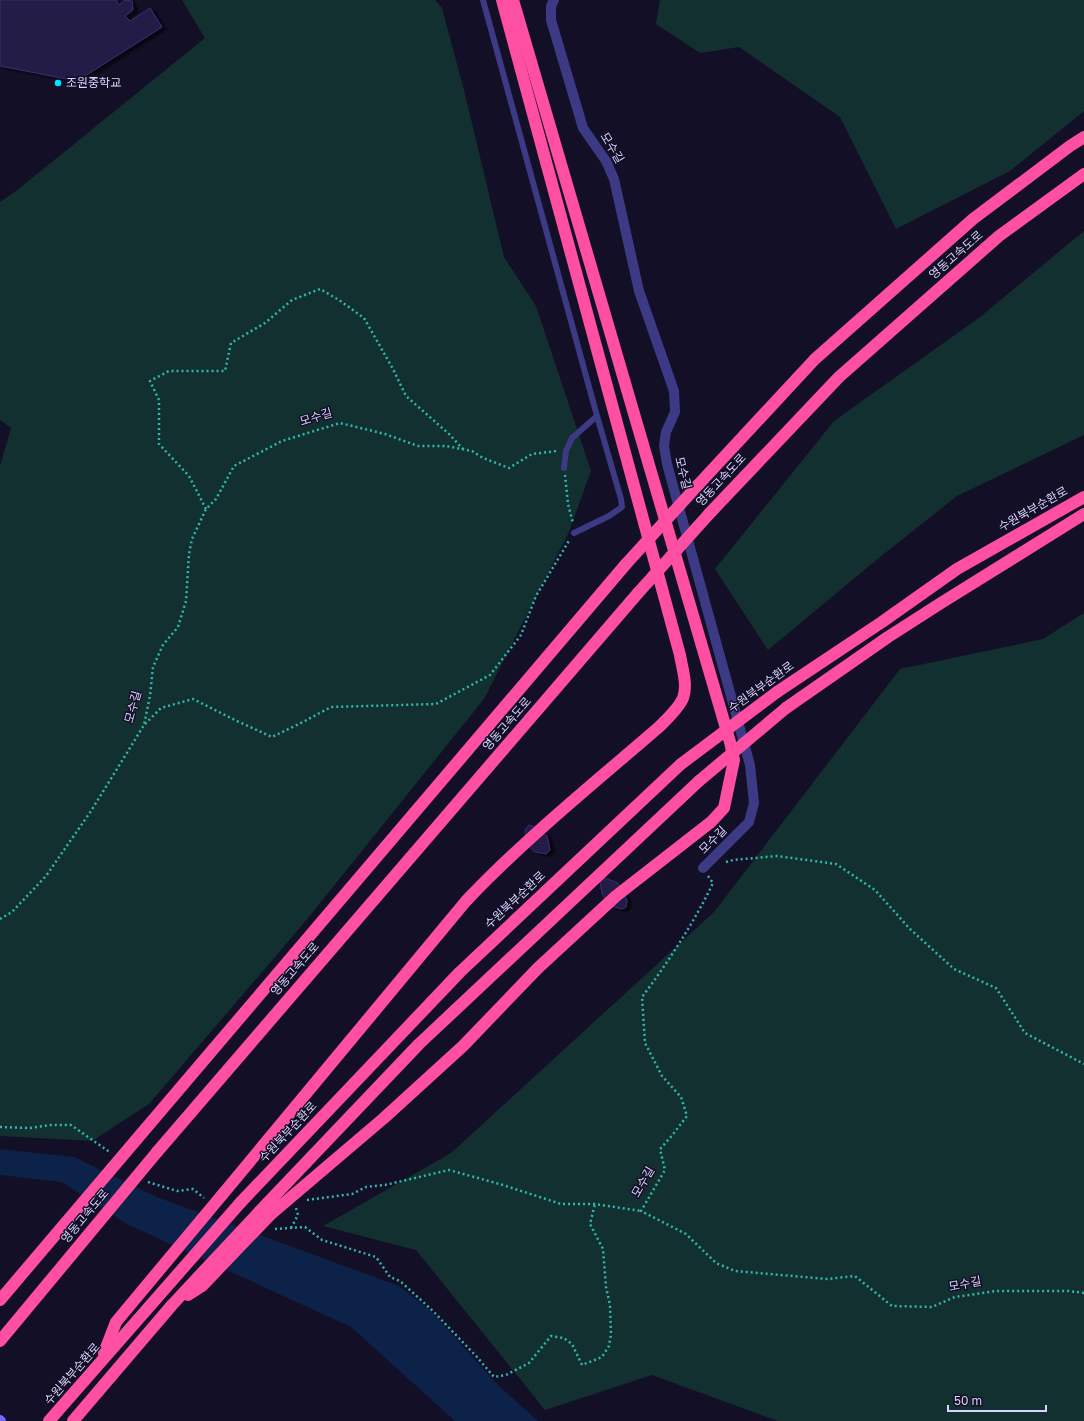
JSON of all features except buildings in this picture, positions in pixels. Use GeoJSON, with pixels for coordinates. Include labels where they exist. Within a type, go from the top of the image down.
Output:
{"type":"FeatureCollection","features":[{"type":"Feature","properties":{"kind":"highway"},"geometry":{"type":"LineString","coordinates":[[101,1362],[116,1322],[466,900],[493,872],[536,833],[659,728],[683,698],[684,682],[680,655],[502,0]]}},
{"type":"Feature","properties":{"kind":"highway"},"geometry":{"type":"LineString","coordinates":[[264,1214],[384,1118],[463,1046],[538,968],[616,896],[711,822],[724,808],[734,760],[513,0]]}},
{"type":"Feature","properties":{"kind":"highway","name":"영동고속도로"},"geometry":{"type":"LineString","coordinates":[[0,1300],[626,564],[815,359],[973,219],[1084,137]]}},
{"type":"Feature","properties":{"kind":"highway","name":"영동고속도로"},"geometry":{"type":"LineString","coordinates":[[0,1340],[157,1152],[638,593],[709,514],[839,377],[1000,236],[1084,174]]}},
{"type":"Feature","properties":{"kind":"highway","name":"수원북부순환로"},"geometry":{"type":"LineString","coordinates":[[49,1421],[241,1202],[460,972],[681,764],[777,692],[882,622],[957,569],[1084,497]]}},
{"type":"Feature","properties":{"kind":"highway"},"geometry":{"type":"LineString","coordinates":[[73,1421],[172,1306],[264,1214],[419,1044],[699,781],[786,708],[928,611],[1084,514]]}},
{"type":"Feature","properties":{"kind":"street","name":"모수길"},"geometry":{"type":"LineString","coordinates":[[554,0],[551,6],[551,20],[583,128],[606,161],[614,179],[639,291],[674,391],[674,412],[666,432],[664,446],[667,464],[750,765],[754,803],[749,822],[703,868]]}},
{"type":"Feature","properties":{"kind":"lane"},"geometry":{"type":"LineString","coordinates":[[483,0],[621,499],[622,507],[609,516],[574,533]]}},
{"type":"Feature","properties":{"kind":"lane"},"geometry":{"type":"LineString","coordinates":[[564,468],[566,451],[572,438],[597,416]]}},
{"type":"Feature","properties":{"kind":"path"},"geometry":{"type":"LineString","coordinates":[[206,509],[189,476],[159,444],[159,400],[150,381],[169,370],[224,371],[231,343],[265,323],[292,300],[320,289],[339,300],[364,318],[393,369],[406,396],[449,434],[463,449]]}},
{"type":"Feature","properties":{"kind":"path","name":"모수길"},"geometry":{"type":"LineString","coordinates":[[0,919],[12,912],[46,876],[91,811],[144,725],[150,696],[153,667],[163,645],[178,627],[186,601],[189,554],[192,539],[206,509],[216,499],[234,466],[282,442],[340,423],[385,434],[418,446],[446,446],[472,451],[483,458],[509,468],[532,454],[566,451]]}},
{"type":"Feature","properties":{"kind":"path"},"geometry":{"type":"LineString","coordinates":[[144,725],[162,708],[193,699],[272,737],[331,707],[436,704],[490,675],[521,635],[536,596],[574,533],[564,468]]}},
{"type":"Feature","properties":{"kind":"path"},"geometry":{"type":"LineString","coordinates":[[725,862],[777,856],[836,864],[875,890],[910,929],[954,969],[996,988],[1025,1033],[1084,1064]]}},
{"type":"Feature","properties":{"kind":"path","name":"모수길"},"geometry":{"type":"LineString","coordinates":[[703,868],[713,883],[705,901],[659,975],[642,997],[645,1043],[662,1076],[681,1097],[687,1116],[660,1149],[665,1170],[641,1210],[686,1234],[716,1263],[735,1271],[827,1279],[855,1276],[892,1306],[932,1307],[955,1297],[996,1291],[1068,1291],[1084,1293]]}},
{"type":"Feature","properties":{"kind":"path"},"geometry":{"type":"LineString","coordinates":[[0,1127],[30,1128],[51,1125],[71,1125],[114,1155]]}},
{"type":"Feature","properties":{"kind":"path"},"geometry":{"type":"LineString","coordinates":[[304,1200],[334,1195],[352,1194],[366,1187],[385,1185],[450,1170],[561,1204],[596,1204],[641,1210]]}},
{"type":"Feature","properties":{"kind":"path"},"geometry":{"type":"LineString","coordinates":[[144,1180],[150,1184],[177,1191],[193,1189]]}},
{"type":"Feature","properties":{"kind":"path"},"geometry":{"type":"LineString","coordinates":[[290,1228],[298,1215],[295,1204]]}},
{"type":"Feature","properties":{"kind":"path"},"geometry":{"type":"LineString","coordinates":[[305,1227],[322,1240],[376,1257],[390,1277],[400,1282],[434,1311],[494,1377],[506,1374],[529,1362],[551,1336],[564,1338],[572,1344],[582,1365],[602,1357],[608,1346],[611,1334],[610,1305],[606,1287],[604,1249],[590,1224],[596,1204]]}},
{"type":"Feature","properties":{"kind":"green space"},"geometry":{"type":"Polygon","coordinates":[[[182,0],[435,0],[442,8],[465,94],[504,257],[536,306],[591,471],[569,532],[484,699],[304,923],[149,1104],[92,1141],[0,1136],[0,466],[11,428],[0,420],[0,202],[16,191],[205,38],[182,0]]]}},
{"type":"Feature","properties":{"kind":"green space"},"geometry":{"type":"Polygon","coordinates":[[[660,0],[1084,0],[1084,111],[1010,171],[896,229],[840,117],[739,47],[700,53],[656,24],[660,0]]]}},
{"type":"Feature","properties":{"kind":"green space"},"geometry":{"type":"Polygon","coordinates":[[[1084,231],[1084,435],[957,496],[880,557],[768,650],[715,569],[834,421],[980,317],[1084,231]]]}},
{"type":"Feature","properties":{"kind":"green space"},"geometry":{"type":"Polygon","coordinates":[[[1084,613],[1084,1421],[778,1421],[652,1375],[545,1410],[416,1250],[323,1226],[451,1153],[714,912],[900,669],[1043,639],[1084,613]]]}},
{"type":"Feature","properties":{"kind":"water"},"geometry":{"type":"Polygon","coordinates":[[[0,1149],[74,1157],[157,1197],[399,1286],[430,1310],[498,1385],[538,1421],[455,1421],[351,1327],[129,1225],[62,1182],[0,1175],[0,1149]]]}},
{"type":"Feature","properties":{"kind":"place","name":"조원중학교"},"geometry":{"type":"Point","coordinates":[58,83]}}]}
